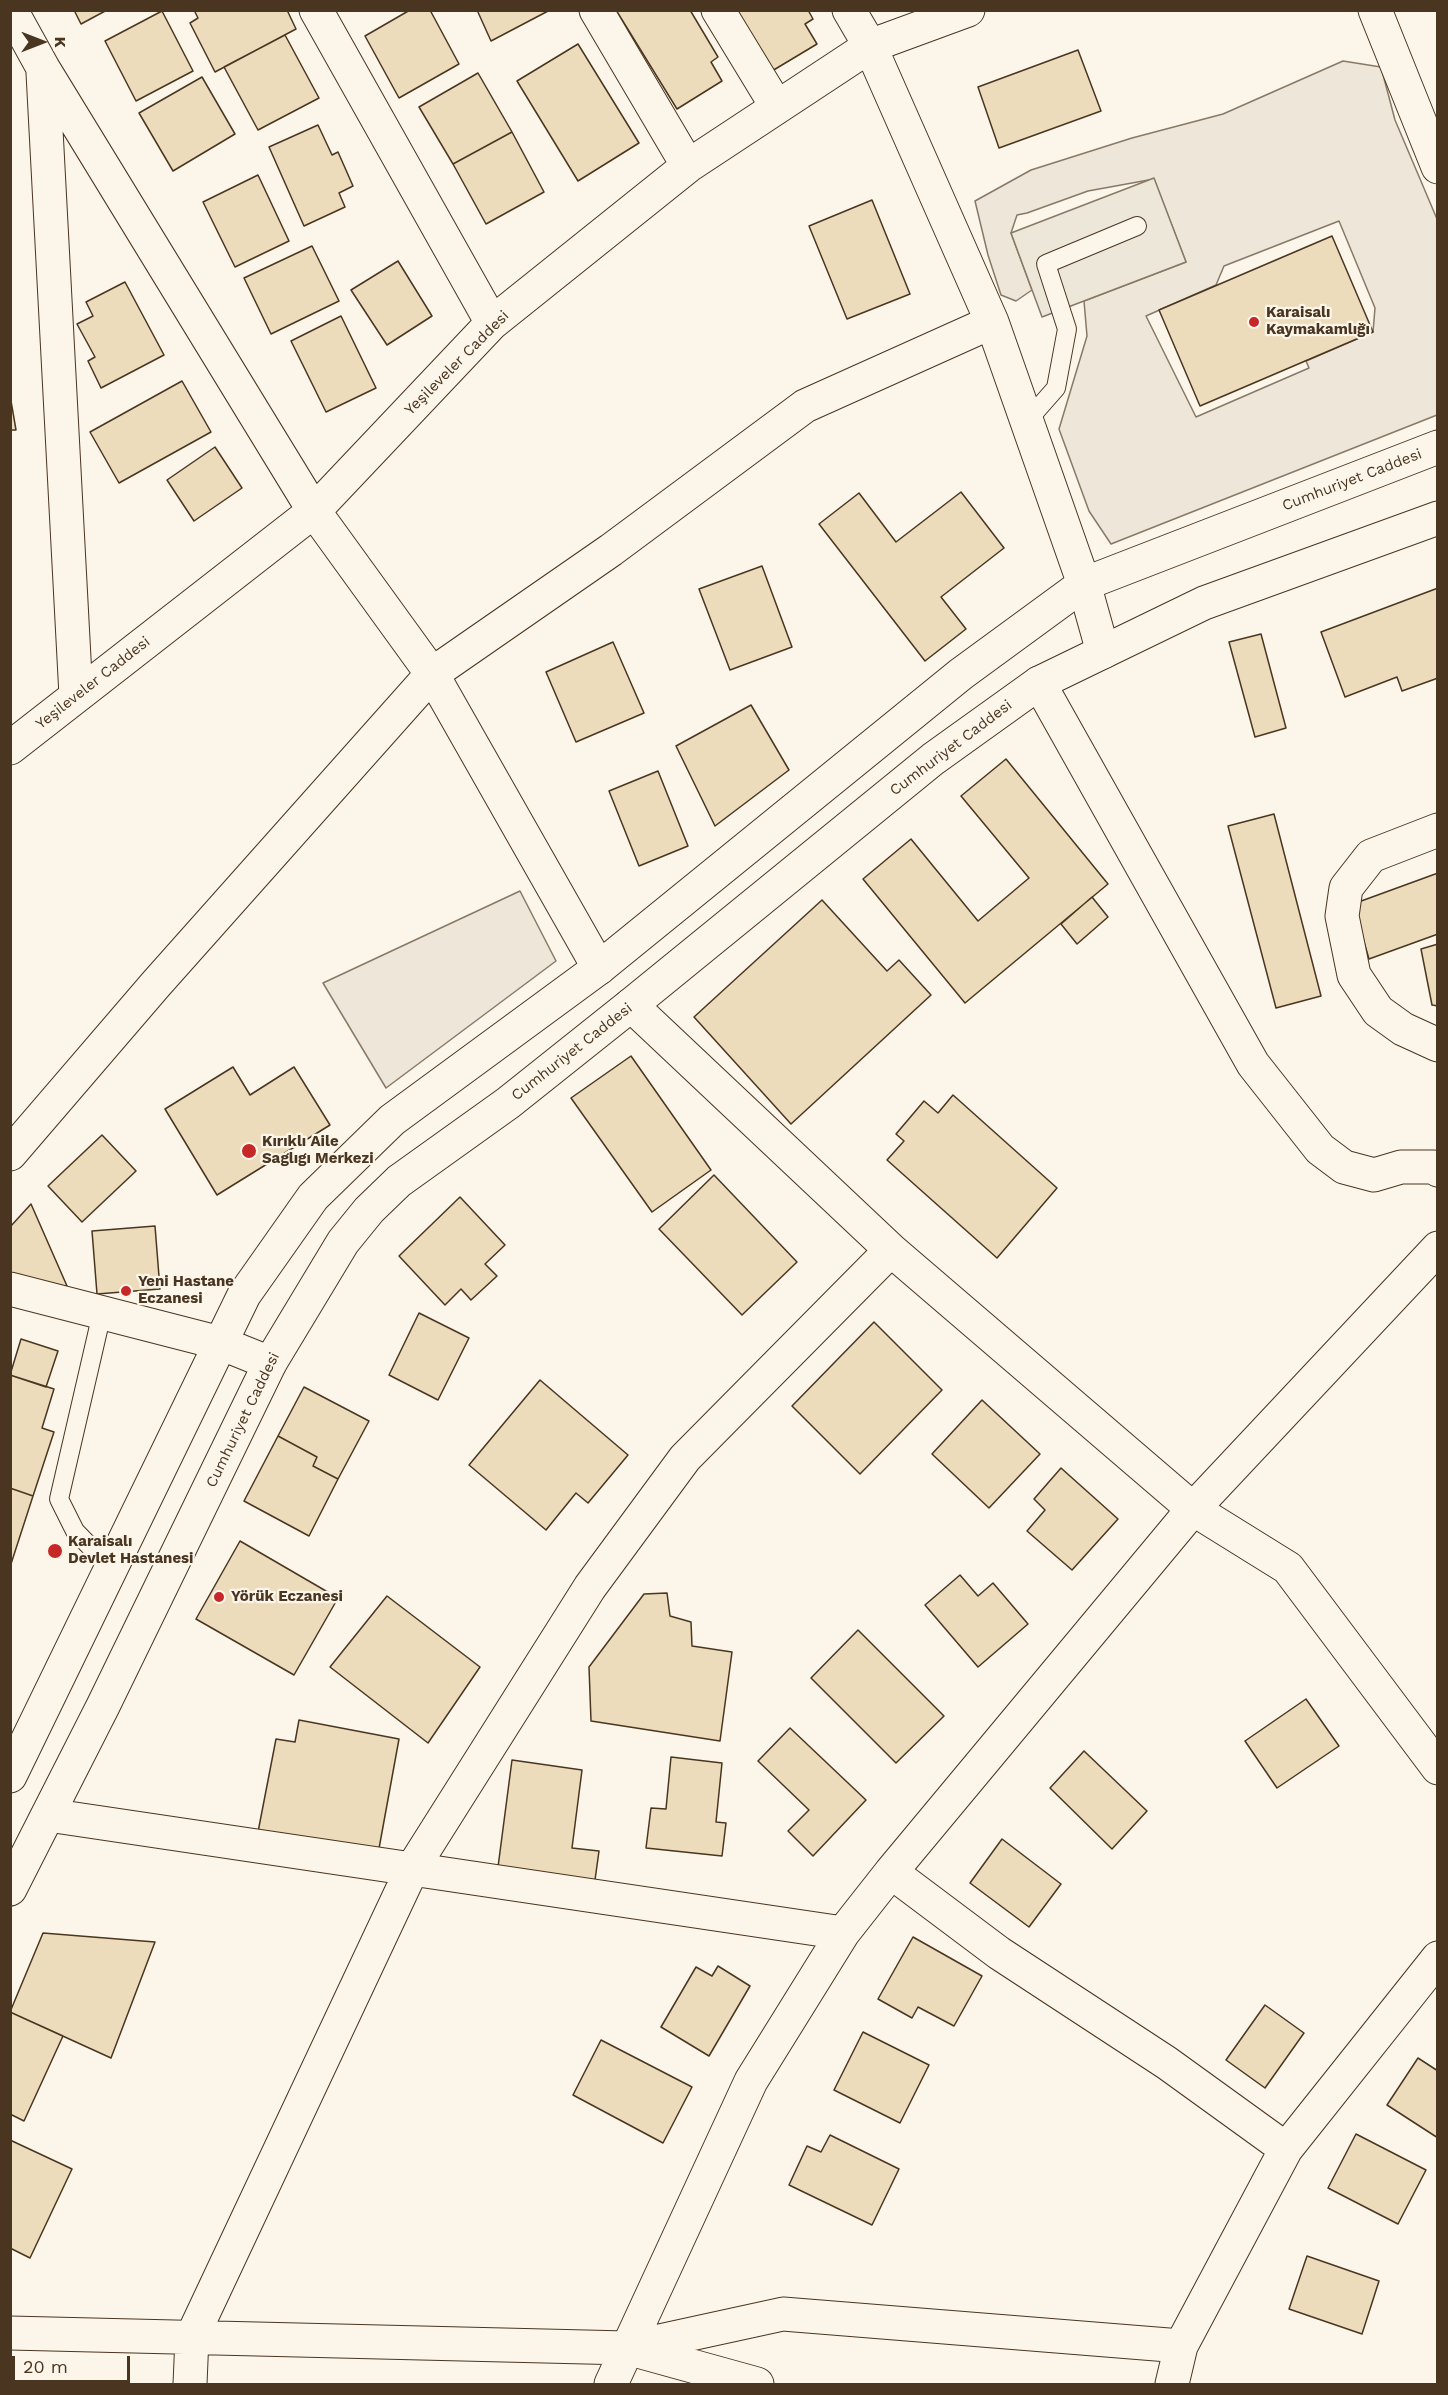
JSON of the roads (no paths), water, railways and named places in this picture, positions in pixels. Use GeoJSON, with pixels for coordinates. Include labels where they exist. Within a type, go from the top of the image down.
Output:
{"type":"FeatureCollection","features":[{"type":"Feature","properties":{"kind":"street"},"geometry":{"type":"LineString","coordinates":[[10,10],[43,68],[314,511],[432,674],[599,968]]}},
{"type":"Feature","properties":{"kind":"street"},"geometry":{"type":"LineString","coordinates":[[316,10],[492,323]]}},
{"type":"Feature","properties":{"kind":"street"},"geometry":{"type":"LineString","coordinates":[[596,10],[688,166]]}},
{"type":"Feature","properties":{"kind":"street"},"geometry":{"type":"LineString","coordinates":[[718,10],[777,107]]}},
{"type":"Feature","properties":{"kind":"street"},"geometry":{"type":"LineString","coordinates":[[849,10],[870,46],[992,322],[1084,584],[1102,652]]}},
{"type":"Feature","properties":{"kind":"street","name":"Yeşileveler Caddesi"},"geometry":{"type":"LineString","coordinates":[[10,748],[314,511],[492,323],[688,166],[870,46],[968,10]]}},
{"type":"Feature","properties":{"kind":"street"},"geometry":{"type":"LineString","coordinates":[[1375,10],[1437,167]]}},
{"type":"Feature","properties":{"kind":"street"},"geometry":{"type":"LineString","coordinates":[[43,68],[76,696]]}},
{"type":"Feature","properties":{"kind":"street"},"geometry":{"type":"LineString","coordinates":[[10,1154],[156,984],[432,674],[611,550],[805,406],[992,322]]}},
{"type":"Feature","properties":{"kind":"street","name":"Cumhuriyet Caddesi"},"geometry":{"type":"LineString","coordinates":[[10,1776],[244,1295],[313,1197],[392,1120],[599,968],[961,674],[1084,584],[1437,447]]}},
{"type":"Feature","properties":{"kind":"street","name":"Cumhuriyet Caddesi"},"geometry":{"type":"LineString","coordinates":[[10,1889],[109,1696],[270,1363],[343,1242],[369,1210],[399,1181],[508,1103],[933,759],[1039,683],[1204,603],[1437,518]]}},
{"type":"Feature","properties":{"kind":"street"},"geometry":{"type":"LineString","coordinates":[[1039,683],[1253,1064],[1320,1149],[1344,1167],[1374,1175],[1401,1167],[1434,1167],[1437,1170]]}},
{"type":"Feature","properties":{"kind":"street"},"geometry":{"type":"LineString","coordinates":[[1437,830],[1371,856],[1346,888],[1342,916],[1354,975],[1378,1011],[1403,1029],[1437,1045]]}},
{"type":"Feature","properties":{"kind":"street"},"geometry":{"type":"LineString","coordinates":[[631,1005],[891,1250],[1194,1509],[1288,1568],[1437,1768]]}},
{"type":"Feature","properties":{"kind":"street"},"geometry":{"type":"LineString","coordinates":[[612,2385],[751,2081],[843,1933],[891,1872],[1194,1509],[1437,1248]]}},
{"type":"Feature","properties":{"kind":"street"},"geometry":{"type":"LineString","coordinates":[[190,2385],[192,2337],[412,1869],[590,1587],[685,1458],[891,1250]]}},
{"type":"Feature","properties":{"kind":"street"},"geometry":{"type":"LineString","coordinates":[[10,1289],[220,1343],[270,1363]]}},
{"type":"Feature","properties":{"kind":"street"},"geometry":{"type":"LineString","coordinates":[[48,1815],[843,1933]]}},
{"type":"Feature","properties":{"kind":"street"},"geometry":{"type":"LineString","coordinates":[[891,1872],[999,1953],[1167,2062],[1286,2149]]}},
{"type":"Feature","properties":{"kind":"street"},"geometry":{"type":"LineString","coordinates":[[1172,2385],[1181,2346],[1286,2149],[1437,1958]]}},
{"type":"Feature","properties":{"kind":"street"},"geometry":{"type":"LineString","coordinates":[[10,2333],[627,2348],[783,2314],[1181,2346]]}},
{"type":"Feature","properties":{"kind":"street"},"geometry":{"type":"LineString","coordinates":[[627,2348],[757,2385]]}},
{"type":"Feature","properties":{"kind":"lane"},"geometry":{"type":"LineString","coordinates":[[1027,421],[1056,388],[1067,329],[1046,264],[1137,226]]}},
{"type":"Feature","properties":{"kind":"lane"},"geometry":{"type":"LineString","coordinates":[[102,1313],[59,1499],[75,1531],[111,1568]]}},
{"type":"Feature","properties":{"kind":"place","name":"Karaisalı Kaymakamlığı"},"geometry":{"type":"Point","coordinates":[1254,322]}},
{"type":"Feature","properties":{"kind":"place","name":"Kırıklı Aile Saglıgı Merkezi"},"geometry":{"type":"Point","coordinates":[249,1151]}},
{"type":"Feature","properties":{"kind":"place","name":"Yeni Hastane Eczanesi"},"geometry":{"type":"Point","coordinates":[126,1291]}},
{"type":"Feature","properties":{"kind":"place","name":"Karaisalı Devlet Hastanesi"},"geometry":{"type":"Point","coordinates":[55,1551]}},
{"type":"Feature","properties":{"kind":"place","name":"Yörük Eczanesi"},"geometry":{"type":"Point","coordinates":[219,1597]}}]}
